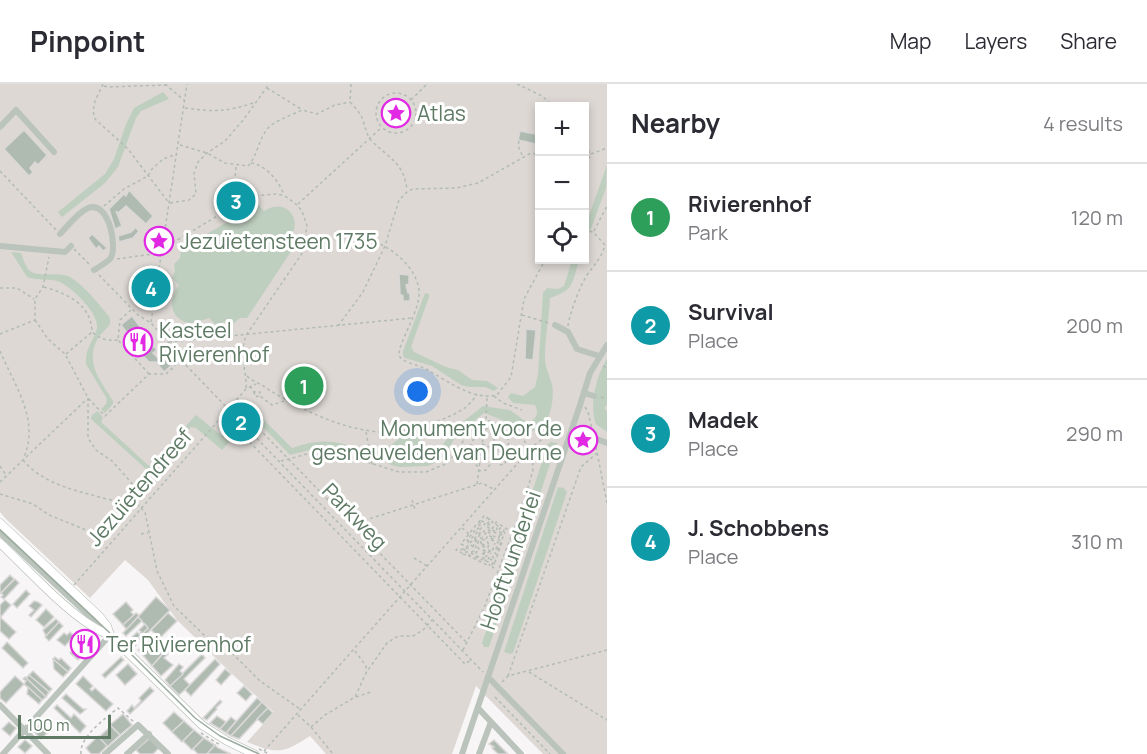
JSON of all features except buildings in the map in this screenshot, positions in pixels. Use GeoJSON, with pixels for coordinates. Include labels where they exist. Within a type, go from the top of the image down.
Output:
{"type":"FeatureCollection","features":[{"type":"Feature","properties":{"kind":"main road"},"geometry":{"type":"LineString","coordinates":[[0,523],[99,616],[110,635],[194,719],[240,751],[254,754]]}},
{"type":"Feature","properties":{"kind":"main road"},"geometry":{"type":"LineString","coordinates":[[0,543],[76,614],[96,629],[110,635]]}},
{"type":"Feature","properties":{"kind":"street"},"geometry":{"type":"LineString","coordinates":[[0,127],[16,110],[54,152]]}},
{"type":"Feature","properties":{"kind":"street"},"geometry":{"type":"LineString","coordinates":[[60,234],[80,213],[89,208],[101,209],[106,215],[113,244],[111,259],[94,270]]}},
{"type":"Feature","properties":{"kind":"street"},"geometry":{"type":"LineString","coordinates":[[0,246],[65,252],[71,246]]}},
{"type":"Feature","properties":{"kind":"street"},"geometry":{"type":"LineString","coordinates":[[555,325],[568,332],[577,349],[597,358],[605,367]]}},
{"type":"Feature","properties":{"kind":"street","name":"Hooftvunderlei"},"geometry":{"type":"LineString","coordinates":[[462,754],[567,434],[584,393],[585,382],[597,358],[607,345]]}},
{"type":"Feature","properties":{"kind":"street"},"geometry":{"type":"LineString","coordinates":[[584,393],[594,396]]}},
{"type":"Feature","properties":{"kind":"street"},"geometry":{"type":"LineString","coordinates":[[595,441],[607,443]]}},
{"type":"Feature","properties":{"kind":"street"},"geometry":{"type":"LineString","coordinates":[[0,533],[110,635],[3,754]]}},
{"type":"Feature","properties":{"kind":"street"},"geometry":{"type":"LineString","coordinates":[[488,677],[562,754]]}},
{"type":"Feature","properties":{"kind":"street"},"geometry":{"type":"LineString","coordinates":[[0,705],[48,754]]}},
{"type":"Feature","properties":{"kind":"street"},"geometry":{"type":"LineString","coordinates":[[478,708],[521,754]]}},
{"type":"Feature","properties":{"kind":"street"},"geometry":{"type":"LineString","coordinates":[[479,754],[491,722]]}},
{"type":"Feature","properties":{"kind":"street"},"geometry":{"type":"LineString","coordinates":[[105,754],[138,724],[168,754]]}},
{"type":"Feature","properties":{"kind":"street"},"geometry":{"type":"LineString","coordinates":[[127,754],[149,734]]}},
{"type":"Feature","properties":{"kind":"path"},"geometry":{"type":"LineString","coordinates":[[170,203],[128,149],[95,119],[94,101],[103,84],[108,87],[166,85],[185,101]]}},
{"type":"Feature","properties":{"kind":"path"},"geometry":{"type":"LineString","coordinates":[[151,323],[187,84]]}},
{"type":"Feature","properties":{"kind":"path"},"geometry":{"type":"LineString","coordinates":[[170,203],[189,200],[196,194],[194,173],[198,162],[225,141],[269,84]]}},
{"type":"Feature","properties":{"kind":"path"},"geometry":{"type":"LineString","coordinates":[[351,84],[350,102],[360,114],[370,139],[401,169],[408,191]]}},
{"type":"Feature","properties":{"kind":"path"},"geometry":{"type":"LineString","coordinates":[[411,100],[427,84]]}},
{"type":"Feature","properties":{"kind":"path"},"geometry":{"type":"LineString","coordinates":[[517,84],[542,96],[549,102]]}},
{"type":"Feature","properties":{"kind":"path"},"geometry":{"type":"LineString","coordinates":[[267,88],[302,110],[317,114],[335,105],[350,102]]}},
{"type":"Feature","properties":{"kind":"path"},"geometry":{"type":"LineString","coordinates":[[400,93],[411,100],[416,112],[412,126],[401,133],[394,134],[382,128],[378,122],[376,110],[382,98],[400,93]]}},
{"type":"Feature","properties":{"kind":"path"},"geometry":{"type":"LineString","coordinates":[[184,108],[211,112],[229,111],[255,103]]}},
{"type":"Feature","properties":{"kind":"path"},"geometry":{"type":"LineString","coordinates":[[178,144],[207,153],[225,163],[248,166],[255,158],[262,138],[269,127],[302,110]]}},
{"type":"Feature","properties":{"kind":"path"},"geometry":{"type":"LineString","coordinates":[[297,205],[382,128]]}},
{"type":"Feature","properties":{"kind":"path"},"geometry":{"type":"LineString","coordinates":[[519,141],[518,146],[523,158]]}},
{"type":"Feature","properties":{"kind":"path"},"geometry":{"type":"LineString","coordinates":[[590,154],[607,148]]}},
{"type":"Feature","properties":{"kind":"path"},"geometry":{"type":"LineString","coordinates":[[589,151],[589,159]]}},
{"type":"Feature","properties":{"kind":"path"},"geometry":{"type":"LineString","coordinates":[[338,326],[363,292],[385,246],[399,200],[408,191],[456,188],[478,183],[531,153],[535,154]]}},
{"type":"Feature","properties":{"kind":"path"},"geometry":{"type":"LineString","coordinates":[[101,209],[124,189],[148,176],[163,159],[177,154]]}},
{"type":"Feature","properties":{"kind":"path"},"geometry":{"type":"LineString","coordinates":[[251,163],[258,164],[271,174],[285,196]]}},
{"type":"Feature","properties":{"kind":"path"},"geometry":{"type":"LineString","coordinates":[[236,166],[234,189],[240,203]]}},
{"type":"Feature","properties":{"kind":"path"},"geometry":{"type":"LineString","coordinates":[[0,171],[60,234]]}},
{"type":"Feature","properties":{"kind":"path"},"geometry":{"type":"LineString","coordinates":[[162,249],[251,196],[261,194],[285,196],[302,211],[307,226],[305,247],[242,345],[241,356],[247,376],[246,389]]}},
{"type":"Feature","properties":{"kind":"path"},"geometry":{"type":"LineString","coordinates":[[593,232],[607,206]]}},
{"type":"Feature","properties":{"kind":"path"},"geometry":{"type":"LineString","coordinates":[[568,332],[571,312],[582,285],[603,251],[604,245],[593,232],[589,231]]}},
{"type":"Feature","properties":{"kind":"path"},"geometry":{"type":"LineString","coordinates":[[305,247],[313,243],[356,237],[385,246],[407,264],[417,281],[420,292],[413,318],[399,348],[401,359],[429,370],[457,388],[487,396],[494,396],[502,390],[511,377],[521,315],[529,286],[543,264]]}},
{"type":"Feature","properties":{"kind":"path","name":"Parkweg"},"geometry":{"type":"LineString","coordinates":[[71,246],[132,309],[151,323],[181,360],[488,677]]}},
{"type":"Feature","properties":{"kind":"path"},"geometry":{"type":"LineString","coordinates":[[50,251],[43,287],[35,299],[35,320],[48,339],[65,354],[88,398],[105,416],[149,374],[166,374],[181,360]]}},
{"type":"Feature","properties":{"kind":"path"},"geometry":{"type":"LineString","coordinates":[[111,259],[121,260],[162,253]]}},
{"type":"Feature","properties":{"kind":"path"},"geometry":{"type":"LineString","coordinates":[[43,287],[72,297],[83,307],[92,321],[93,333],[99,338],[107,341],[117,340]]}},
{"type":"Feature","properties":{"kind":"path"},"geometry":{"type":"LineString","coordinates":[[0,288],[17,288],[35,299]]}},
{"type":"Feature","properties":{"kind":"path"},"geometry":{"type":"LineString","coordinates":[[117,340],[120,320],[132,309]]}},
{"type":"Feature","properties":{"kind":"path"},"geometry":{"type":"LineString","coordinates":[[521,315],[555,325]]}},
{"type":"Feature","properties":{"kind":"path"},"geometry":{"type":"LineString","coordinates":[[168,342],[413,318]]}},
{"type":"Feature","properties":{"kind":"path"},"geometry":{"type":"LineString","coordinates":[[0,334],[35,320]]}},
{"type":"Feature","properties":{"kind":"path"},"geometry":{"type":"LineString","coordinates":[[65,354],[93,333]]}},
{"type":"Feature","properties":{"kind":"path"},"geometry":{"type":"LineString","coordinates":[[117,340],[149,374]]}},
{"type":"Feature","properties":{"kind":"path"},"geometry":{"type":"LineString","coordinates":[[0,351],[22,396],[27,414],[28,442],[22,460]]}},
{"type":"Feature","properties":{"kind":"path"},"geometry":{"type":"LineString","coordinates":[[247,376],[256,384],[262,385],[285,400],[328,419],[366,431],[408,431],[428,425],[469,407],[478,393]]}},
{"type":"Feature","properties":{"kind":"path","name":"Jezuïetendreef"},"geometry":{"type":"LineString","coordinates":[[72,586],[234,402],[246,389],[256,384]]}},
{"type":"Feature","properties":{"kind":"path"},"geometry":{"type":"LineString","coordinates":[[250,386],[255,397],[260,396]]}},
{"type":"Feature","properties":{"kind":"path"},"geometry":{"type":"LineString","coordinates":[[254,392],[260,392],[260,396],[272,405],[285,400]]}},
{"type":"Feature","properties":{"kind":"path"},"geometry":{"type":"LineString","coordinates":[[477,485],[487,396]]}},
{"type":"Feature","properties":{"kind":"path"},"geometry":{"type":"LineString","coordinates":[[494,396],[502,403],[522,410]]}},
{"type":"Feature","properties":{"kind":"path"},"geometry":{"type":"LineString","coordinates":[[594,396],[607,399]]}},
{"type":"Feature","properties":{"kind":"path"},"geometry":{"type":"LineString","coordinates":[[0,482],[88,398]]}},
{"type":"Feature","properties":{"kind":"path"},"geometry":{"type":"LineString","coordinates":[[22,460],[33,472],[52,482],[120,501],[132,507],[137,504],[139,496],[134,485],[112,461],[96,450],[88,438],[88,398]]}},
{"type":"Feature","properties":{"kind":"path"},"geometry":{"type":"LineString","coordinates":[[234,402],[467,643]]}},
{"type":"Feature","properties":{"kind":"path"},"geometry":{"type":"LineString","coordinates":[[584,406],[588,412],[595,441],[607,503]]}},
{"type":"Feature","properties":{"kind":"path"},"geometry":{"type":"LineString","coordinates":[[486,420],[508,427],[532,447]]}},
{"type":"Feature","properties":{"kind":"path"},"geometry":{"type":"LineString","coordinates":[[280,461],[326,449],[372,465],[408,473],[426,472],[448,463],[469,434],[486,420]]}},
{"type":"Feature","properties":{"kind":"path"},"geometry":{"type":"LineString","coordinates":[[243,423],[239,431],[465,664],[471,660]]}},
{"type":"Feature","properties":{"kind":"path"},"geometry":{"type":"LineString","coordinates":[[480,455],[494,459],[500,465],[505,464],[507,457],[509,440],[500,433],[485,428]]}},
{"type":"Feature","properties":{"kind":"path"},"geometry":{"type":"LineString","coordinates":[[479,467],[472,462],[468,450],[473,440],[485,428]]}},
{"type":"Feature","properties":{"kind":"path"},"geometry":{"type":"LineString","coordinates":[[366,431],[372,465]]}},
{"type":"Feature","properties":{"kind":"path"},"geometry":{"type":"LineString","coordinates":[[494,431],[493,437],[499,451]]}},
{"type":"Feature","properties":{"kind":"path"},"geometry":{"type":"LineString","coordinates":[[264,751],[532,447],[549,434],[589,434],[595,441]]}},
{"type":"Feature","properties":{"kind":"path"},"geometry":{"type":"LineString","coordinates":[[570,444],[595,441]]}},
{"type":"Feature","properties":{"kind":"path"},"geometry":{"type":"LineString","coordinates":[[481,443],[507,457]]}},
{"type":"Feature","properties":{"kind":"path"},"geometry":{"type":"LineString","coordinates":[[463,651],[483,609],[522,508],[533,470],[532,447]]}},
{"type":"Feature","properties":{"kind":"path"},"geometry":{"type":"LineString","coordinates":[[497,686],[508,676],[581,468],[597,453]]}},
{"type":"Feature","properties":{"kind":"path"},"geometry":{"type":"LineString","coordinates":[[478,471],[486,470],[494,459]]}},
{"type":"Feature","properties":{"kind":"path"},"geometry":{"type":"LineString","coordinates":[[0,466],[6,475]]}},
{"type":"Feature","properties":{"kind":"path"},"geometry":{"type":"LineString","coordinates":[[352,524],[477,485],[485,484],[495,490]]}},
{"type":"Feature","properties":{"kind":"path"},"geometry":{"type":"LineString","coordinates":[[465,489],[465,494]]}},
{"type":"Feature","properties":{"kind":"path"},"geometry":{"type":"LineString","coordinates":[[0,494],[33,504],[49,516],[86,530],[106,548]]}},
{"type":"Feature","properties":{"kind":"path"},"geometry":{"type":"LineString","coordinates":[[113,500],[114,496]]}},
{"type":"Feature","properties":{"kind":"path"},"geometry":{"type":"LineString","coordinates":[[412,500],[415,509]]}},
{"type":"Feature","properties":{"kind":"path"},"geometry":{"type":"LineString","coordinates":[[137,504],[145,512],[157,571],[174,606],[204,635],[231,652],[260,681],[301,710]]}},
{"type":"Feature","properties":{"kind":"path"},"geometry":{"type":"LineString","coordinates":[[463,552],[481,526],[477,524],[479,521],[484,516],[488,518],[486,520],[484,518]]}},
{"type":"Feature","properties":{"kind":"path"},"geometry":{"type":"LineString","coordinates":[[479,521],[488,523],[489,520],[507,529],[497,535],[487,531]]}},
{"type":"Feature","properties":{"kind":"path"},"geometry":{"type":"LineString","coordinates":[[463,545],[467,547],[485,524],[479,521]]}},
{"type":"Feature","properties":{"kind":"path"},"geometry":{"type":"LineString","coordinates":[[492,529],[496,521]]}},
{"type":"Feature","properties":{"kind":"path"},"geometry":{"type":"LineString","coordinates":[[490,524],[486,526],[496,532],[497,528],[506,533],[496,554],[496,544]]}},
{"type":"Feature","properties":{"kind":"path"},"geometry":{"type":"LineString","coordinates":[[474,555],[471,541],[476,525],[478,526]]}},
{"type":"Feature","properties":{"kind":"path"},"geometry":{"type":"LineString","coordinates":[[501,532],[503,526]]}},
{"type":"Feature","properties":{"kind":"path"},"geometry":{"type":"LineString","coordinates":[[462,528],[471,541],[474,555]]}},
{"type":"Feature","properties":{"kind":"path"},"geometry":{"type":"LineString","coordinates":[[471,541],[482,531],[484,532],[484,529]]}},
{"type":"Feature","properties":{"kind":"path"},"geometry":{"type":"LineString","coordinates":[[487,531],[483,537],[461,544],[463,545],[459,547],[463,552],[496,560],[501,541]]}},
{"type":"Feature","properties":{"kind":"path"},"geometry":{"type":"LineString","coordinates":[[487,531],[501,541]]}},
{"type":"Feature","properties":{"kind":"path"},"geometry":{"type":"LineString","coordinates":[[141,534],[149,533]]}},
{"type":"Feature","properties":{"kind":"path"},"geometry":{"type":"LineString","coordinates":[[471,541],[482,533]]}},
{"type":"Feature","properties":{"kind":"path"},"geometry":{"type":"LineString","coordinates":[[499,538],[499,536],[504,538]]}},
{"type":"Feature","properties":{"kind":"path"},"geometry":{"type":"LineString","coordinates":[[481,540],[489,540]]}},
{"type":"Feature","properties":{"kind":"path"},"geometry":{"type":"LineString","coordinates":[[481,540],[481,546],[494,549]]}},
{"type":"Feature","properties":{"kind":"path"},"geometry":{"type":"LineString","coordinates":[[480,550],[478,546],[481,540]]}},
{"type":"Feature","properties":{"kind":"path"},"geometry":{"type":"LineString","coordinates":[[474,555],[480,550],[484,551],[489,540]]}},
{"type":"Feature","properties":{"kind":"path"},"geometry":{"type":"LineString","coordinates":[[489,540],[491,545],[496,544]]}},
{"type":"Feature","properties":{"kind":"path"},"geometry":{"type":"LineString","coordinates":[[490,559],[496,544]]}},
{"type":"Feature","properties":{"kind":"path"},"geometry":{"type":"LineString","coordinates":[[463,552],[484,559],[484,561],[497,556]]}},
{"type":"Feature","properties":{"kind":"path"},"geometry":{"type":"LineString","coordinates":[[414,558],[428,567]]}},
{"type":"Feature","properties":{"kind":"path"},"geometry":{"type":"LineString","coordinates":[[355,697],[366,672],[387,643],[398,636],[413,636],[432,620]]}},
{"type":"Feature","properties":{"kind":"path"},"geometry":{"type":"LineString","coordinates":[[354,650],[366,666],[366,672]]}},
{"type":"Feature","properties":{"kind":"path"},"geometry":{"type":"LineString","coordinates":[[508,676],[607,650]]}},
{"type":"Feature","properties":{"kind":"path"},"geometry":{"type":"LineString","coordinates":[[529,672],[607,720]]}},
{"type":"Feature","properties":{"kind":"path"},"geometry":{"type":"LineString","coordinates":[[311,728],[325,715],[355,697],[371,692]]}},
{"type":"Feature","properties":{"kind":"path"},"geometry":{"type":"LineString","coordinates":[[495,697],[550,754]]}},
{"type":"Feature","properties":{"kind":"path"},"geometry":{"type":"LineString","coordinates":[[81,754],[81,744],[97,725],[118,708],[138,724]]}},
{"type":"Feature","properties":{"kind":"path"},"geometry":{"type":"LineString","coordinates":[[297,714],[333,754]]}},
{"type":"Feature","properties":{"kind":"shaded area"},"geometry":{"type":"Polygon","coordinates":[[[0,84],[607,84],[607,754],[543,754],[476,686],[452,754],[326,754],[310,736],[293,746],[280,750],[266,749],[247,742],[274,712],[177,620],[148,580],[125,560],[90,598],[0,512],[0,84]]]}},
{"type":"Feature","properties":{"kind":"shaded area"},"geometry":{"type":"Polygon","coordinates":[[[163,92],[169,99],[141,111],[136,118],[118,167],[105,183],[62,217],[58,212],[105,174],[114,159],[134,108],[163,92]]]}},
{"type":"Feature","properties":{"kind":"shaded area"},"geometry":{"type":"Polygon","coordinates":[[[607,165],[606,188],[589,234],[589,216],[607,165]]]}},
{"type":"Feature","properties":{"kind":"shaded area"},"geometry":{"type":"Polygon","coordinates":[[[258,204],[264,211],[279,206],[290,212],[295,223],[290,238],[296,244],[247,318],[240,318],[233,324],[224,322],[216,325],[209,318],[192,324],[179,319],[172,304],[179,285],[172,278],[175,271],[174,264],[180,258],[181,249],[258,204]]]}},
{"type":"Feature","properties":{"kind":"shaded area"},"geometry":{"type":"Polygon","coordinates":[[[11,252],[21,253],[26,266],[32,272],[65,275],[76,281],[110,318],[110,324],[98,338],[93,356],[93,364],[99,379],[113,401],[105,413],[101,409],[107,399],[86,364],[87,353],[97,328],[94,315],[78,295],[60,282],[27,277],[11,252]]]}},
{"type":"Feature","properties":{"kind":"shaded area"},"geometry":{"type":"Polygon","coordinates":[[[571,264],[578,264],[568,289],[550,298],[545,358],[553,396],[548,418],[541,429],[532,431],[484,413],[457,435],[441,460],[428,466],[399,467],[378,457],[363,458],[326,446],[290,455],[250,414],[250,411],[254,410],[292,448],[324,441],[344,444],[366,454],[386,448],[402,436],[408,435],[418,437],[426,451],[436,454],[455,428],[483,406],[510,410],[525,421],[532,421],[537,413],[535,405],[513,403],[508,397],[511,393],[523,396],[535,387],[538,374],[543,293],[547,288],[558,289],[564,286],[571,264]]]}},
{"type":"Feature","properties":{"kind":"shaded area"},"geometry":{"type":"Polygon","coordinates":[[[425,293],[429,294],[429,297],[411,347],[414,352],[458,370],[472,380],[487,381],[498,388],[494,391],[485,387],[461,385],[432,366],[403,356],[425,293]]]}},
{"type":"Feature","properties":{"kind":"shaded area"},"geometry":{"type":"Polygon","coordinates":[[[607,359],[607,405],[604,408],[607,411],[607,432],[596,424],[593,409],[597,382],[607,359]]]}},
{"type":"Feature","properties":{"kind":"shaded area"},"geometry":{"type":"Polygon","coordinates":[[[98,411],[103,418],[101,422],[149,466],[196,415],[222,436],[231,430],[236,435],[222,450],[196,428],[191,427],[153,469],[147,470],[91,419],[92,415],[98,411]]]}},
{"type":"Feature","properties":{"kind":"shaded area"},"geometry":{"type":"Polygon","coordinates":[[[557,443],[489,647],[484,647],[482,643],[548,444],[557,443]]]}},
{"type":"Feature","properties":{"kind":"shaded area"},"geometry":{"type":"Polygon","coordinates":[[[558,487],[564,488],[567,492],[513,653],[510,654],[504,652],[558,487]]]}},
{"type":"Feature","properties":{"kind":"tram line"},"geometry":{"type":"LineString","coordinates":[[0,530],[112,635],[195,718],[220,736],[259,754]]}},
{"type":"Feature","properties":{"kind":"place","name":"Atlas"},"geometry":{"type":"Point","coordinates":[396,113]}},
{"type":"Feature","properties":{"kind":"place","name":"Madek"},"geometry":{"type":"Point","coordinates":[236,201]}},
{"type":"Feature","properties":{"kind":"place","name":"Jezuïetensteen 1735"},"geometry":{"type":"Point","coordinates":[159,241]}},
{"type":"Feature","properties":{"kind":"place","name":"J. Schobbens"},"geometry":{"type":"Point","coordinates":[151,288]}},
{"type":"Feature","properties":{"kind":"place","name":"Kasteel Rivierenhof"},"geometry":{"type":"Point","coordinates":[138,342]}},
{"type":"Feature","properties":{"kind":"place","name":"Rivierenhof"},"geometry":{"type":"Point","coordinates":[304,386]}},
{"type":"Feature","properties":{"kind":"place","name":"Survival"},"geometry":{"type":"Point","coordinates":[241,422]}},
{"type":"Feature","properties":{"kind":"place","name":"Monument voor de gesneuvelden van Deurne"},"geometry":{"type":"Point","coordinates":[583,440]}},
{"type":"Feature","properties":{"kind":"place","name":"Ter Rivierenhof"},"geometry":{"type":"Point","coordinates":[85,644]}}]}
